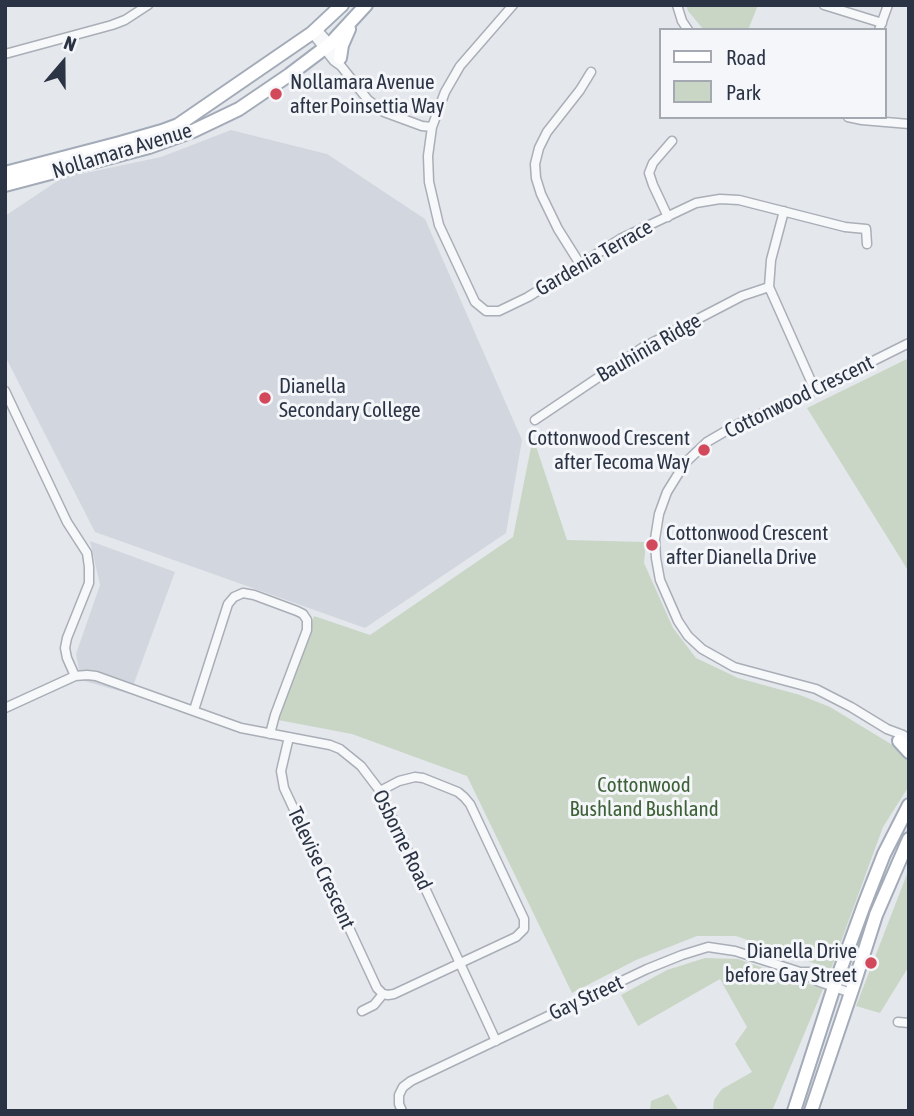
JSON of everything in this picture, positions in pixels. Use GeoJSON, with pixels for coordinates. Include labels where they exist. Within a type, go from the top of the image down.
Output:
{"type":"FeatureCollection","features":[{"type":"Feature","properties":{"kind":"main road","name":"Nollamara Avenue"},"geometry":{"type":"LineString","coordinates":[[5,173],[178,125],[315,31],[342,5]]}},
{"type":"Feature","properties":{"kind":"main road","name":"Nollamara Avenue"},"geometry":{"type":"LineString","coordinates":[[5,185],[169,140],[214,121],[246,104],[327,46],[366,5]]}},
{"type":"Feature","properties":{"kind":"main road"},"geometry":{"type":"LineString","coordinates":[[307,61],[324,58],[338,62],[341,45],[356,17]]}},
{"type":"Feature","properties":{"kind":"main road"},"geometry":{"type":"LineString","coordinates":[[204,108],[211,116],[246,104]]}},
{"type":"Feature","properties":{"kind":"main road"},"geometry":{"type":"LineString","coordinates":[[794,1111],[864,905],[884,854],[909,805]]}},
{"type":"Feature","properties":{"kind":"main road"},"geometry":{"type":"LineString","coordinates":[[811,1111],[876,915],[909,839]]}},
{"type":"Feature","properties":{"kind":"street"},"geometry":{"type":"LineString","coordinates":[[5,54],[112,25],[148,5]]}},
{"type":"Feature","properties":{"kind":"street"},"geometry":{"type":"LineString","coordinates":[[315,31],[368,100],[384,112],[432,127],[445,92],[460,66],[513,5]]}},
{"type":"Feature","properties":{"kind":"street"},"geometry":{"type":"LineString","coordinates":[[677,5],[687,28]]}},
{"type":"Feature","properties":{"kind":"street"},"geometry":{"type":"LineString","coordinates":[[824,5],[881,26],[888,5]]}},
{"type":"Feature","properties":{"kind":"street"},"geometry":{"type":"LineString","coordinates":[[580,264],[558,229],[541,194],[536,178],[536,164],[539,148],[547,132],[592,72]]}},
{"type":"Feature","properties":{"kind":"street"},"geometry":{"type":"LineString","coordinates":[[862,119],[909,124]]}},
{"type":"Feature","properties":{"kind":"street","name":"Gardenia Terrace"},"geometry":{"type":"LineString","coordinates":[[432,127],[428,156],[429,182],[439,225],[475,302],[486,311],[499,310],[528,297],[622,238],[696,204],[720,199],[739,200],[845,227],[866,229],[867,244]]}},
{"type":"Feature","properties":{"kind":"street"},"geometry":{"type":"LineString","coordinates":[[668,217],[649,173],[653,163],[672,141]]}},
{"type":"Feature","properties":{"kind":"street"},"geometry":{"type":"LineString","coordinates":[[784,211],[771,260],[769,287],[815,390]]}},
{"type":"Feature","properties":{"kind":"street","name":"Bauhinia Ridge"},"geometry":{"type":"LineString","coordinates":[[535,420],[642,348],[742,296],[769,287]]}},
{"type":"Feature","properties":{"kind":"street","name":"Cottonwood Crescent"},"geometry":{"type":"LineString","coordinates":[[906,745],[851,706],[816,689],[734,667],[702,649],[688,636],[678,621],[660,580],[655,539],[659,514],[667,492],[685,463],[707,442],[736,425],[815,390],[909,343]]}},
{"type":"Feature","properties":{"kind":"street"},"geometry":{"type":"LineString","coordinates":[[5,391],[67,522],[87,553],[89,567],[89,583],[65,648],[75,676],[5,708]]}},
{"type":"Feature","properties":{"kind":"street"},"geometry":{"type":"LineString","coordinates":[[194,710],[228,604],[243,593],[254,595],[297,611],[303,614],[307,621],[307,630],[270,734]]}},
{"type":"Feature","properties":{"kind":"street","name":"Osborne Road"},"geometry":{"type":"LineString","coordinates":[[75,676],[106,678],[241,728],[330,745],[340,749],[360,766],[380,791],[496,1041]]}},
{"type":"Feature","properties":{"kind":"street","name":"Televise Crescent"},"geometry":{"type":"LineString","coordinates":[[289,737],[281,771],[284,788],[377,988],[383,994]]}},
{"type":"Feature","properties":{"kind":"street"},"geometry":{"type":"LineString","coordinates":[[362,1011],[374,1005],[383,994],[394,994],[516,937],[524,929],[524,919],[474,812],[458,792],[423,779],[407,778],[380,791]]}},
{"type":"Feature","properties":{"kind":"street","name":"Gay Street"},"geometry":{"type":"LineString","coordinates":[[401,1111],[399,1095],[403,1087],[411,1081],[647,969],[708,947],[735,951],[800,972],[817,981],[853,988]]}},
{"type":"Feature","properties":{"kind":"street"},"geometry":{"type":"LineString","coordinates":[[898,1022],[909,1023]]}},
{"type":"Feature","properties":{"kind":"shaded area","name":"Dianella Secondary College"},"geometry":{"type":"Polygon","coordinates":[[[231,130],[327,154],[425,219],[522,440],[506,533],[365,628],[95,532],[5,356],[5,216],[62,178],[161,157],[231,130]]]}},
{"type":"Feature","properties":{"kind":"shaded area"},"geometry":{"type":"Polygon","coordinates":[[[90,541],[175,572],[130,694],[81,680],[76,654],[100,585],[90,541]]]}},
{"type":"Feature","properties":{"kind":"green space"},"geometry":{"type":"Polygon","coordinates":[[[686,5],[758,5],[749,28],[702,28],[686,5]]]}},
{"type":"Feature","properties":{"kind":"green space"},"geometry":{"type":"Polygon","coordinates":[[[909,358],[909,572],[807,408],[909,358]]]}},
{"type":"Feature","properties":{"kind":"green space","name":"Cottonwood Bushland Bushland"},"geometry":{"type":"Polygon","coordinates":[[[533,437],[567,540],[646,542],[644,563],[673,628],[696,658],[738,678],[800,695],[830,707],[909,755],[909,786],[883,827],[831,969],[736,936],[697,936],[636,960],[572,993],[467,776],[352,734],[278,720],[314,616],[370,635],[513,537],[533,437]]]}},
{"type":"Feature","properties":{"kind":"green space"},"geometry":{"type":"Polygon","coordinates":[[[909,869],[909,966],[880,1013],[856,1006],[909,869]]]}},
{"type":"Feature","properties":{"kind":"green space"},"geometry":{"type":"Polygon","coordinates":[[[705,958],[738,959],[823,989],[772,1111],[699,1111],[713,1110],[714,1100],[722,1089],[752,1072],[735,1044],[747,1027],[720,979],[638,1026],[621,995],[667,970],[705,958]]]}},
{"type":"Feature","properties":{"kind":"green space"},"geometry":{"type":"Polygon","coordinates":[[[668,1094],[679,1111],[650,1111],[651,1101],[668,1094]]]}},
{"type":"Feature","properties":{"kind":"place","name":"Nollamara Avenue after Poinsettia Way"},"geometry":{"type":"Point","coordinates":[276,94]}},
{"type":"Feature","properties":{"kind":"place","name":"Dianella Secondary College"},"geometry":{"type":"Point","coordinates":[265,398]}},
{"type":"Feature","properties":{"kind":"place","name":"Cottonwood Crescent after Tecoma Way"},"geometry":{"type":"Point","coordinates":[704,450]}},
{"type":"Feature","properties":{"kind":"place","name":"Cottonwood Crescent after Dianella Drive"},"geometry":{"type":"Point","coordinates":[652,545]}},
{"type":"Feature","properties":{"kind":"place","name":"Dianella Drive before Gay Street"},"geometry":{"type":"Point","coordinates":[871,963]}}]}
